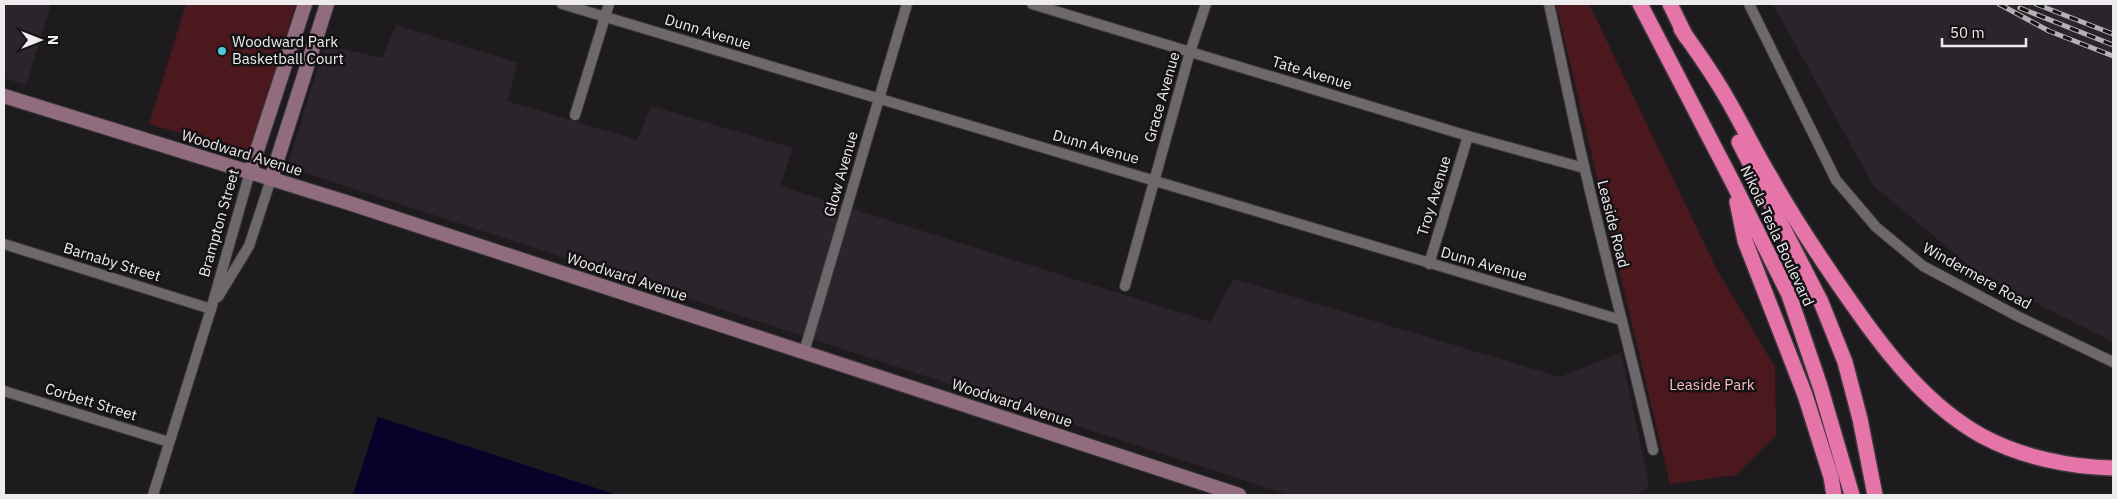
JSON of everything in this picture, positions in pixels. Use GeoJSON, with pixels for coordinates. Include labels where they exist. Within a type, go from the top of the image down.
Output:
{"type":"FeatureCollection","features":[{"type":"Feature","properties":{"kind":"highway","name":"Nikola Tesla Boulevard"},"geometry":{"type":"LineString","coordinates":[[1640,4],[1789,295],[1820,386],[1852,495]]}},
{"type":"Feature","properties":{"kind":"highway","name":"Nikola Tesla Boulevard"},"geometry":{"type":"LineString","coordinates":[[1670,4],[1821,302],[1845,362],[1860,419],[1875,495]]}},
{"type":"Feature","properties":{"kind":"highway"},"geometry":{"type":"LineString","coordinates":[[1682,29],[1718,83],[1770,178],[1824,264],[1882,345],[1928,396],[1972,430],[2011,448],[2054,461],[2113,468]]}},
{"type":"Feature","properties":{"kind":"highway"},"geometry":{"type":"LineString","coordinates":[[1732,181],[1745,240],[1805,395],[1831,477],[1834,495]]}},
{"type":"Feature","properties":{"kind":"highway"},"geometry":{"type":"LineString","coordinates":[[1860,419],[1882,495]]}},
{"type":"Feature","properties":{"kind":"main road","name":"Brampton Street"},"geometry":{"type":"LineString","coordinates":[[250,172],[305,4]]}},
{"type":"Feature","properties":{"kind":"main road","name":"Brampton Street"},"geometry":{"type":"LineString","coordinates":[[271,179],[327,4]]}},
{"type":"Feature","properties":{"kind":"main road","name":"Woodward Avenue"},"geometry":{"type":"LineString","coordinates":[[4,96],[250,172],[1239,495]]}},
{"type":"Feature","properties":{"kind":"street","name":"Dunn Avenue"},"geometry":{"type":"LineString","coordinates":[[562,4],[1621,320]]}},
{"type":"Feature","properties":{"kind":"street"},"geometry":{"type":"LineString","coordinates":[[575,115],[609,4]]}},
{"type":"Feature","properties":{"kind":"street","name":"Glow Avenue"},"geometry":{"type":"LineString","coordinates":[[804,352],[907,4]]}},
{"type":"Feature","properties":{"kind":"street","name":"Tate Avenue"},"geometry":{"type":"LineString","coordinates":[[1032,4],[1468,136],[1584,168]]}},
{"type":"Feature","properties":{"kind":"street","name":"Grace Avenue"},"geometry":{"type":"LineString","coordinates":[[1125,286],[1190,52],[1206,4]]}},
{"type":"Feature","properties":{"kind":"street","name":"Leaside Road"},"geometry":{"type":"LineString","coordinates":[[1549,4],[1584,168],[1621,320],[1629,345],[1653,450]]}},
{"type":"Feature","properties":{"kind":"street","name":"Windermere Road"},"geometry":{"type":"LineString","coordinates":[[1749,4],[1836,180],[1876,227],[1923,266],[2019,318],[2113,362]]}},
{"type":"Feature","properties":{"kind":"street","name":"Troy Avenue"},"geometry":{"type":"LineString","coordinates":[[1429,264],[1468,136]]}},
{"type":"Feature","properties":{"kind":"street","name":"Brampton Street"},"geometry":{"type":"LineString","coordinates":[[152,495],[212,309],[250,172]]}},
{"type":"Feature","properties":{"kind":"street","name":"Brampton Street"},"geometry":{"type":"LineString","coordinates":[[212,309],[249,246],[271,179]]}},
{"type":"Feature","properties":{"kind":"street","name":"Barnaby Street"},"geometry":{"type":"LineString","coordinates":[[4,244],[212,309]]}},
{"type":"Feature","properties":{"kind":"street","name":"Corbett Street"},"geometry":{"type":"LineString","coordinates":[[4,391],[169,442]]}},
{"type":"Feature","properties":{"kind":"shaded area"},"geometry":{"type":"Polygon","coordinates":[[[4,4],[51,4],[26,85],[4,78],[4,4]]]}},
{"type":"Feature","properties":{"kind":"shaded area"},"geometry":{"type":"Polygon","coordinates":[[[1773,4],[2113,4],[2113,342],[1979,274],[1873,185],[1773,4]]]}},
{"type":"Feature","properties":{"kind":"shaded area"},"geometry":{"type":"Polygon","coordinates":[[[396,25],[518,63],[507,101],[637,140],[651,106],[793,148],[780,186],[1210,322],[1234,279],[1560,377],[1621,353],[1649,485],[1637,495],[1289,495],[287,167],[325,45],[382,58],[396,25]]]}},
{"type":"Feature","properties":{"kind":"shaded area"},"geometry":{"type":"Polygon","coordinates":[[[378,417],[617,495],[353,495],[378,417]]]}},
{"type":"Feature","properties":{"kind":"green space"},"geometry":{"type":"Polygon","coordinates":[[[186,4],[296,4],[250,148],[245,152],[149,124],[186,4]]]}},
{"type":"Feature","properties":{"kind":"green space","name":"Leaside Park"},"geometry":{"type":"Polygon","coordinates":[[[1556,4],[1589,4],[1717,270],[1775,367],[1776,435],[1736,475],[1670,484],[1556,4]]]}},
{"type":"Feature","properties":{"kind":"railway"},"geometry":{"type":"LineString","coordinates":[[1999,4],[2049,31],[2113,56]]}},
{"type":"Feature","properties":{"kind":"railway"},"geometry":{"type":"LineString","coordinates":[[2036,4],[2113,34]]}},
{"type":"Feature","properties":{"kind":"railway"},"geometry":{"type":"LineString","coordinates":[[2020,8],[2113,45]]}},
{"type":"Feature","properties":{"kind":"place","name":"Woodward Park Basketball Court"},"geometry":{"type":"Point","coordinates":[222,51]}}]}
